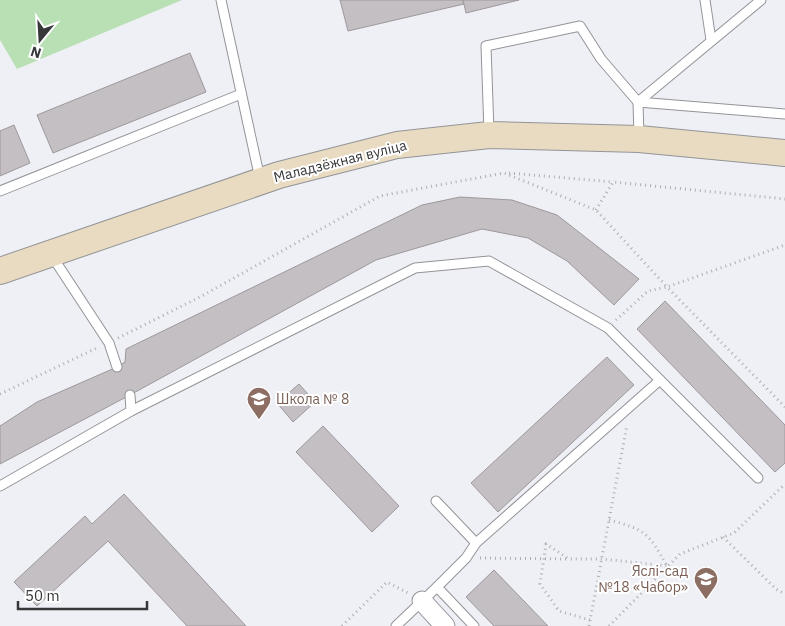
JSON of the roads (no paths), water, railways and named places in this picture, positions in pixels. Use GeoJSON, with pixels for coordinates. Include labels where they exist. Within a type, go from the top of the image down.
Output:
{"type":"FeatureCollection","features":[{"type":"Feature","properties":{"kind":"street","name":"Маладзёжная вуліца"},"geometry":{"type":"LineString","coordinates":[[0,271],[261,181],[397,145],[489,135],[639,139],[785,153]]}},
{"type":"Feature","properties":{"kind":"street"},"geometry":{"type":"LineString","coordinates":[[422,600],[445,626]]}},
{"type":"Feature","properties":{"kind":"lane"},"geometry":{"type":"LineString","coordinates":[[221,0],[261,181]]}},
{"type":"Feature","properties":{"kind":"lane"},"geometry":{"type":"LineString","coordinates":[[705,0],[711,40]]}},
{"type":"Feature","properties":{"kind":"lane"},"geometry":{"type":"LineString","coordinates":[[638,102],[761,0]]}},
{"type":"Feature","properties":{"kind":"lane"},"geometry":{"type":"LineString","coordinates":[[489,135],[486,46],[580,26],[601,59],[638,102],[639,139]]}},
{"type":"Feature","properties":{"kind":"lane"},"geometry":{"type":"LineString","coordinates":[[0,191],[241,94]]}},
{"type":"Feature","properties":{"kind":"lane"},"geometry":{"type":"LineString","coordinates":[[638,102],[785,114]]}},
{"type":"Feature","properties":{"kind":"lane"},"geometry":{"type":"LineString","coordinates":[[51,254],[109,342],[117,367]]}},
{"type":"Feature","properties":{"kind":"lane"},"geometry":{"type":"LineString","coordinates":[[0,486],[131,411],[415,268],[490,261],[608,328],[758,478]]}},
{"type":"Feature","properties":{"kind":"lane"},"geometry":{"type":"LineString","coordinates":[[396,626],[466,558],[476,543],[660,380]]}},
{"type":"Feature","properties":{"kind":"lane"},"geometry":{"type":"LineString","coordinates":[[130,395],[131,411]]}},
{"type":"Feature","properties":{"kind":"lane"},"geometry":{"type":"LineString","coordinates":[[436,501],[476,543]]}},
{"type":"Feature","properties":{"kind":"lane"},"geometry":{"type":"LineString","coordinates":[[437,587],[474,626]]}},
{"type":"Feature","properties":{"kind":"place","name":"Школа № 8"},"geometry":{"type":"Point","coordinates":[259,420]}},
{"type":"Feature","properties":{"kind":"place","name":"Яслі-сад №18 «Чабор»"},"geometry":{"type":"Point","coordinates":[706,600]}}]}
